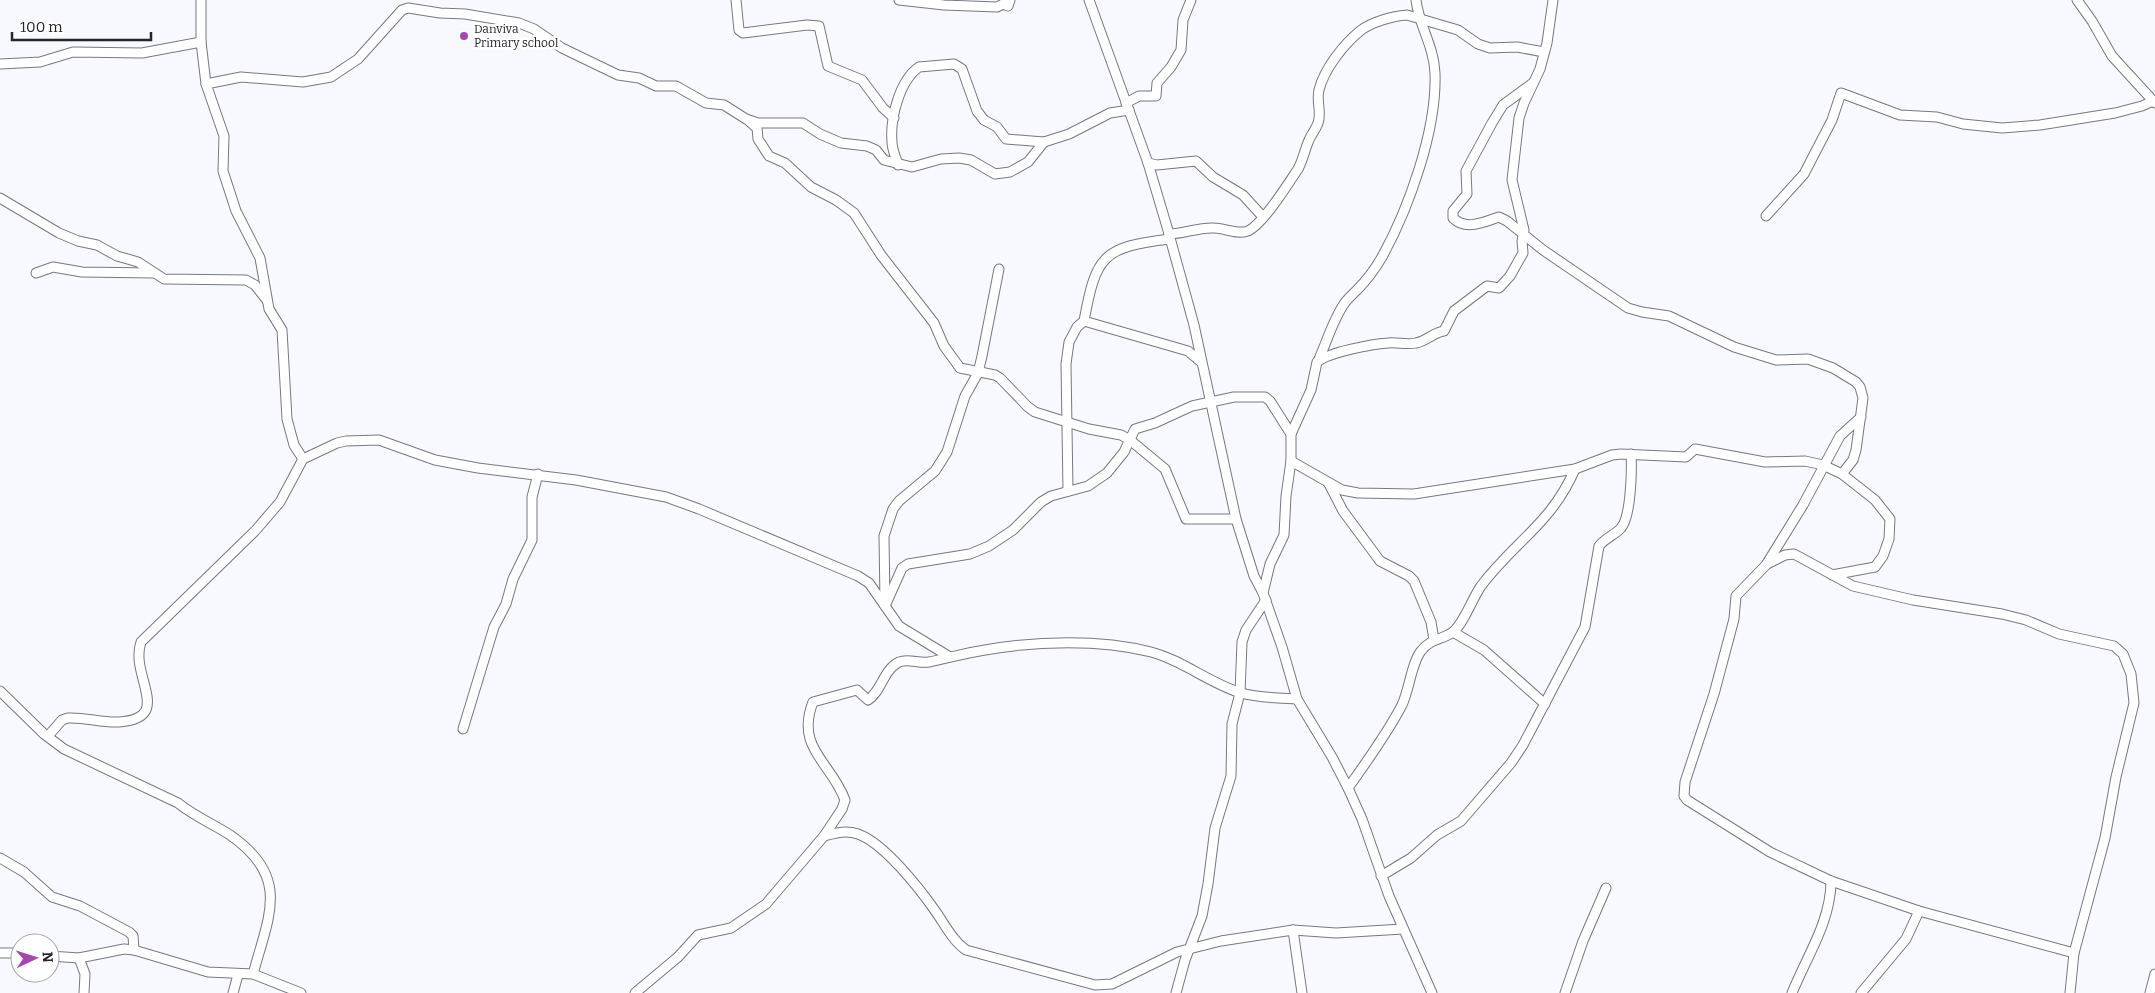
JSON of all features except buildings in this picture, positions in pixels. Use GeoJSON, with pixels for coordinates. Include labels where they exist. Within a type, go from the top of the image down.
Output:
{"type":"FeatureCollection","features":[{"type":"Feature","properties":{"kind":"street"},"geometry":{"type":"LineString","coordinates":[[201,0],[201,42],[206,84],[224,136],[223,171],[236,211],[260,258],[269,309],[282,330],[287,419],[294,445],[303,459]]}},
{"type":"Feature","properties":{"kind":"street"},"geometry":{"type":"LineString","coordinates":[[736,0],[739,30],[743,33],[807,25],[819,26],[828,66],[862,80],[894,118]]}},
{"type":"Feature","properties":{"kind":"street"},"geometry":{"type":"LineString","coordinates":[[899,0],[944,5],[996,7],[1003,4],[1008,6],[1010,0]]}},
{"type":"Feature","properties":{"kind":"street"},"geometry":{"type":"LineString","coordinates":[[1089,0],[1148,163],[1170,237],[1194,325],[1200,360],[1236,518],[1254,576],[1264,597],[1282,647],[1297,699],[1332,757],[1348,788],[1362,819],[1381,876],[1432,993]]}},
{"type":"Feature","properties":{"kind":"street"},"geometry":{"type":"LineString","coordinates":[[898,165],[892,142],[896,106],[907,80],[919,67],[954,64],[960,68],[965,76],[977,111],[984,120],[997,127],[1005,138],[1044,142],[1069,134],[1110,113],[1128,107],[1139,96],[1145,98],[1156,96],[1157,83],[1171,67],[1181,50],[1184,15],[1191,0]]}},
{"type":"Feature","properties":{"kind":"street"},"geometry":{"type":"LineString","coordinates":[[1176,993],[1185,960],[1204,910],[1215,828],[1231,776],[1232,724],[1240,693],[1242,642],[1246,630],[1264,597],[1270,564],[1284,535],[1286,496],[1291,461],[1290,434],[1310,390],[1314,369],[1338,313],[1345,301],[1370,275],[1403,215],[1415,182],[1431,121],[1435,73],[1431,47],[1418,18],[1416,0]]}},
{"type":"Feature","properties":{"kind":"street"},"geometry":{"type":"LineString","coordinates":[[1319,360],[1370,345],[1389,343],[1413,344],[1425,341],[1437,332],[1444,331],[1454,311],[1487,286],[1499,288],[1510,276],[1523,253],[1522,241],[1524,230],[1512,180],[1519,118],[1524,103],[1536,81],[1544,52],[1553,0]]}},
{"type":"Feature","properties":{"kind":"street"},"geometry":{"type":"LineString","coordinates":[[1766,216],[1804,174],[1832,120],[1841,93],[1900,115],[1937,117],[1964,124],[2002,128],[2040,125],[2115,113],[2154,102],[2112,56],[2092,21],[2077,0]]}},
{"type":"Feature","properties":{"kind":"street"},"geometry":{"type":"LineString","coordinates":[[206,84],[241,77],[304,82],[332,77],[358,59],[402,10],[408,8],[519,22],[534,29],[562,48],[618,75],[639,78],[656,86],[676,86],[706,103],[726,106],[757,128],[758,139],[769,156],[785,163],[811,187],[836,200],[854,213],[881,255],[934,323],[952,360],[960,368],[995,375],[1035,412],[1098,431],[1121,435],[1130,440],[1165,468],[1186,519],[1236,518]]}},
{"type":"Feature","properties":{"kind":"street"},"geometry":{"type":"LineString","coordinates":[[1068,491],[1067,350],[1077,327],[1084,321],[1091,282],[1104,259],[1111,253],[1144,242],[1208,228],[1245,232],[1252,228],[1270,210],[1298,168],[1310,138],[1318,125],[1320,86],[1344,48],[1360,30],[1366,27],[1398,16],[1418,18],[1458,30],[1478,44],[1490,48],[1517,47],[1544,52]]}},
{"type":"Feature","properties":{"kind":"street"},"geometry":{"type":"LineString","coordinates":[[0,64],[40,62],[73,52],[142,53],[201,42]]}},
{"type":"Feature","properties":{"kind":"street"},"geometry":{"type":"LineString","coordinates":[[1536,81],[1503,105],[1492,123],[1466,171],[1467,194],[1452,213],[1453,218],[1457,222],[1471,225],[1499,217],[1507,221],[1628,308],[1669,316],[1734,346],[1776,360],[1808,360],[1837,370],[1860,387],[1863,398],[1855,455],[1842,474]]}},
{"type":"Feature","properties":{"kind":"street"},"geometry":{"type":"LineString","coordinates":[[746,119],[763,124],[803,123],[820,134],[841,143],[873,148],[884,160],[898,165],[912,167],[941,159],[959,158],[971,160],[995,174],[1018,169],[1028,162],[1044,142]]}},
{"type":"Feature","properties":{"kind":"street"},"geometry":{"type":"LineString","coordinates":[[1148,163],[1157,166],[1196,161],[1214,177],[1243,195],[1263,217]]}},
{"type":"Feature","properties":{"kind":"street"},"geometry":{"type":"LineString","coordinates":[[0,198],[59,233],[78,241],[99,246],[117,256],[138,262],[153,273],[168,280],[246,280],[255,285],[267,299]]}},
{"type":"Feature","properties":{"kind":"street"},"geometry":{"type":"LineString","coordinates":[[36,273],[53,267],[82,272],[153,273]]}},
{"type":"Feature","properties":{"kind":"street"},"geometry":{"type":"LineString","coordinates":[[885,606],[884,536],[893,509],[899,501],[935,471],[944,458],[965,396],[978,372],[999,269]]}},
{"type":"Feature","properties":{"kind":"street"},"geometry":{"type":"LineString","coordinates":[[1084,321],[1188,351],[1200,360]]}},
{"type":"Feature","properties":{"kind":"street"},"geometry":{"type":"LineString","coordinates":[[885,606],[902,568],[908,564],[970,554],[983,549],[1013,530],[1041,502],[1051,496],[1088,486],[1107,473],[1117,463],[1133,432],[1140,427],[1155,423],[1192,406],[1210,401],[1234,397],[1264,397],[1270,401],[1290,434]]}},
{"type":"Feature","properties":{"kind":"street"},"geometry":{"type":"LineString","coordinates":[[1861,417],[1840,436],[1803,505],[1766,565],[1736,596],[1734,619],[1716,686],[1685,782],[1684,796],[1687,800],[1755,843],[1785,860],[1831,881],[1919,911],[2074,953]]}},
{"type":"Feature","properties":{"kind":"street"},"geometry":{"type":"LineString","coordinates":[[48,736],[62,720],[68,718],[120,722],[137,719],[144,715],[148,703],[138,663],[140,642],[255,531],[280,502],[303,459],[337,443],[370,439],[387,442],[435,460],[478,468],[538,474],[640,492],[666,497],[699,509],[844,568],[869,583],[899,626],[950,657]]}},
{"type":"Feature","properties":{"kind":"street"},"geometry":{"type":"LineString","coordinates":[[1291,461],[1342,490],[1358,493],[1414,494],[1575,468],[1612,455],[1632,454],[1686,457],[1696,449],[1765,462],[1798,460],[1823,465],[1842,474],[1875,500],[1887,513],[1890,526],[1884,556],[1875,568],[1832,575]]}},
{"type":"Feature","properties":{"kind":"street"},"geometry":{"type":"LineString","coordinates":[[1381,876],[1411,858],[1437,835],[1461,821],[1512,763],[1585,627],[1599,546],[1620,529],[1625,520],[1632,478],[1632,454]]}},
{"type":"Feature","properties":{"kind":"street"},"geometry":{"type":"LineString","coordinates":[[1348,788],[1394,720],[1410,684],[1418,656],[1434,640],[1453,632],[1477,591],[1494,570],[1551,512],[1567,489],[1575,468]]}},
{"type":"Feature","properties":{"kind":"street"},"geometry":{"type":"LineString","coordinates":[[462,729],[494,627],[506,604],[512,579],[532,540],[532,497],[538,474]]}},
{"type":"Feature","properties":{"kind":"street"},"geometry":{"type":"LineString","coordinates":[[1329,484],[1343,511],[1380,562],[1409,576],[1414,581],[1431,622],[1434,640]]}},
{"type":"Feature","properties":{"kind":"street"},"geometry":{"type":"LineString","coordinates":[[1766,565],[1785,555],[1794,554],[1853,586],[1914,600],[2002,614],[2026,620],[2059,634],[2114,646],[2123,654],[2131,674],[2134,703],[2116,777],[2106,838],[2074,953],[2070,993]]}},
{"type":"Feature","properties":{"kind":"street"},"geometry":{"type":"LineString","coordinates":[[1453,632],[1484,650],[1545,704]]}},
{"type":"Feature","properties":{"kind":"street"},"geometry":{"type":"LineString","coordinates":[[634,993],[678,957],[698,935],[731,928],[762,907],[824,836],[842,810],[845,800],[809,738],[807,719],[813,702],[857,690],[868,700],[876,694],[886,676],[900,662],[908,660],[924,663],[985,650],[1018,646],[1064,644],[1116,646],[1165,657],[1240,693],[1297,699]]}},
{"type":"Feature","properties":{"kind":"street"},"geometry":{"type":"LineString","coordinates":[[0,692],[48,736],[80,757],[178,803],[229,835],[255,859],[269,883],[271,899],[253,974]]}},
{"type":"Feature","properties":{"kind":"street"},"geometry":{"type":"LineString","coordinates":[[824,836],[841,832],[854,833],[876,843],[922,892],[957,943],[966,950],[1103,985],[1112,984],[1177,952],[1191,948],[1293,930],[1336,933],[1403,929]]}},
{"type":"Feature","properties":{"kind":"street"},"geometry":{"type":"LineString","coordinates":[[0,858],[24,872],[52,897],[80,906],[129,932],[133,936],[134,950]]}},
{"type":"Feature","properties":{"kind":"street"},"geometry":{"type":"LineString","coordinates":[[1792,993],[1828,912],[1831,881]]}},
{"type":"Feature","properties":{"kind":"street"},"geometry":{"type":"LineString","coordinates":[[1565,993],[1583,941],[1606,888]]}},
{"type":"Feature","properties":{"kind":"street"},"geometry":{"type":"LineString","coordinates":[[1861,993],[1906,939],[1919,911]]}},
{"type":"Feature","properties":{"kind":"street"},"geometry":{"type":"LineString","coordinates":[[1293,930],[1302,993]]}},
{"type":"Feature","properties":{"kind":"street"},"geometry":{"type":"LineString","coordinates":[[60,957],[79,958],[134,950],[208,972],[253,974],[301,993]]}},
{"type":"Feature","properties":{"kind":"street"},"geometry":{"type":"LineString","coordinates":[[79,958],[85,974],[84,993]]}},
{"type":"Feature","properties":{"kind":"street"},"geometry":{"type":"LineString","coordinates":[[233,993],[238,974]]}},
{"type":"Feature","properties":{"kind":"street"},"geometry":{"type":"LineString","coordinates":[[2150,993],[2155,974]]}},
{"type":"Feature","properties":{"kind":"place","name":"Danviva Primary school"},"geometry":{"type":"Point","coordinates":[464,36]}}]}
